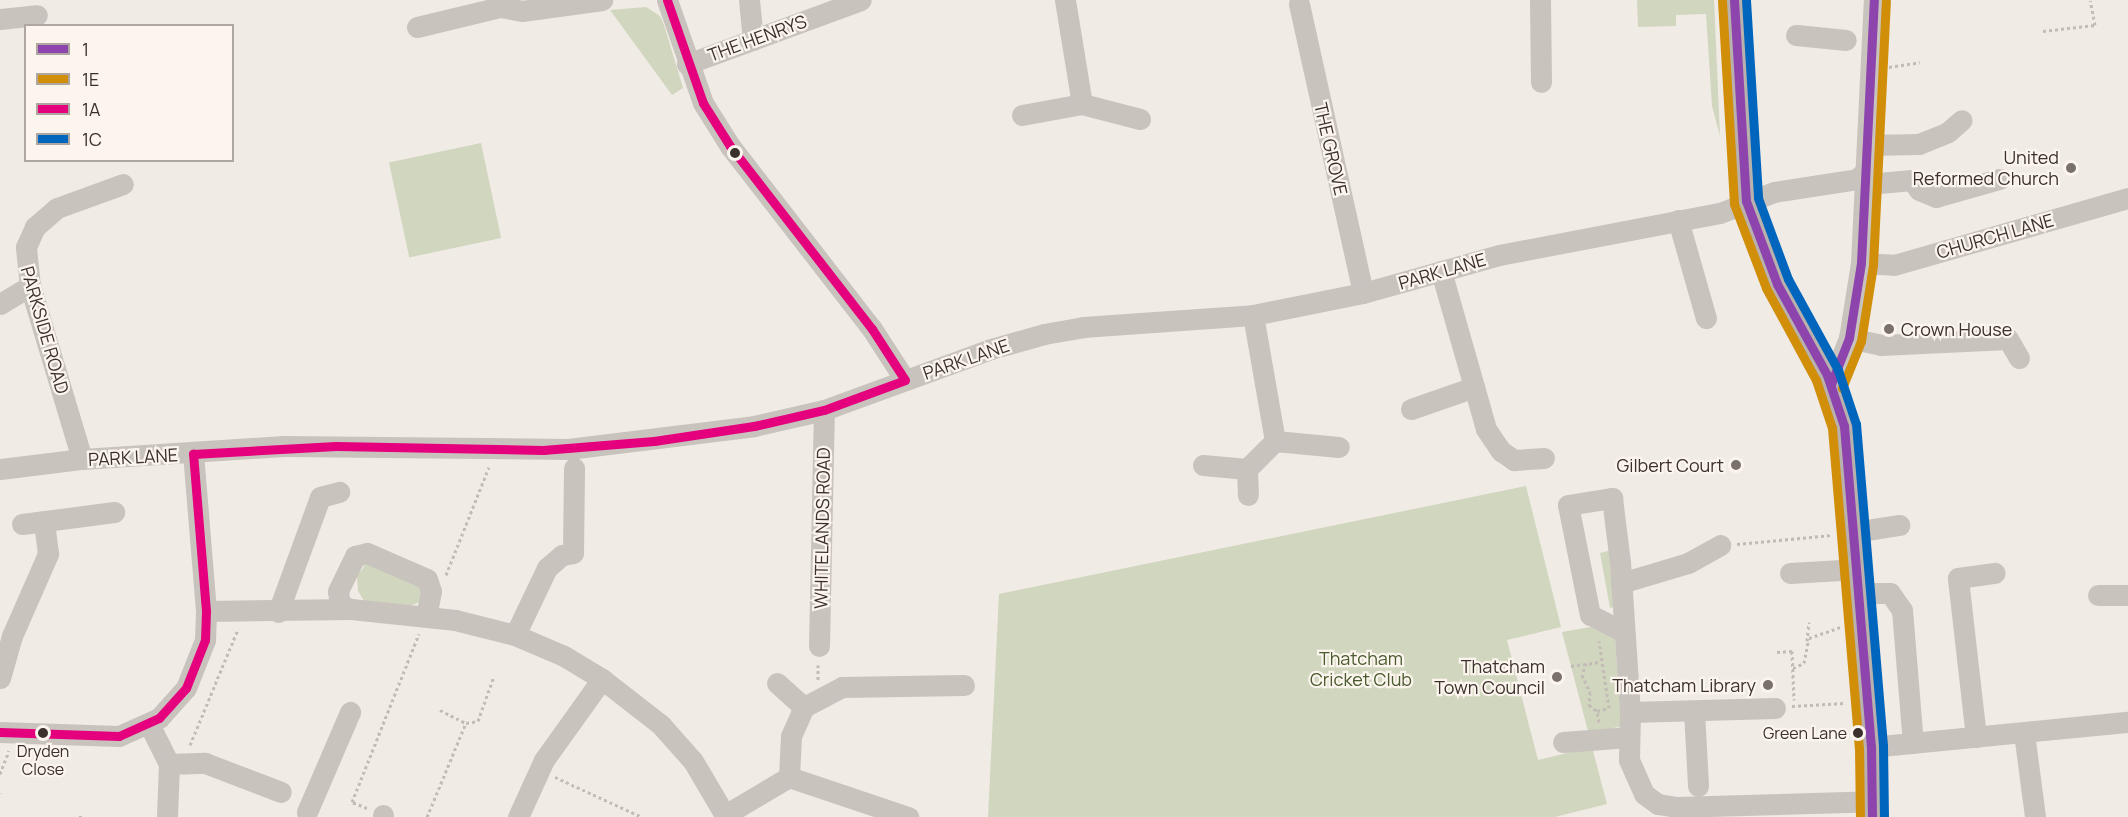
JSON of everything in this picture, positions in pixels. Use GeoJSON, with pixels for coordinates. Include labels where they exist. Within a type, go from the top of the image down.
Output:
{"type":"FeatureCollection","features":[{"type":"Feature","properties":{"kind":"main road"},"geometry":{"type":"LineString","coordinates":[[1734,0],[1746,201],[1777,284],[1831,384],[1844,426],[1859,581],[1871,747],[1872,809]]}},
{"type":"Feature","properties":{"kind":"street"},"geometry":{"type":"LineString","coordinates":[[417,27],[500,7],[522,11],[602,0]]}},
{"type":"Feature","properties":{"kind":"street"},"geometry":{"type":"LineString","coordinates":[[667,0],[687,64],[703,103],[730,146],[872,329],[905,380]]}},
{"type":"Feature","properties":{"kind":"street"},"geometry":{"type":"LineString","coordinates":[[749,0],[753,40]]}},
{"type":"Feature","properties":{"kind":"street","name":"THE HENRYS"},"geometry":{"type":"LineString","coordinates":[[687,64],[861,0]]}},
{"type":"Feature","properties":{"kind":"street"},"geometry":{"type":"LineString","coordinates":[[1065,0],[1082,104]]}},
{"type":"Feature","properties":{"kind":"street"},"geometry":{"type":"LineString","coordinates":[[1540,0],[1541,82]]}},
{"type":"Feature","properties":{"kind":"street"},"geometry":{"type":"LineString","coordinates":[[1831,384],[1849,338],[1861,263],[1869,145],[1869,70],[1857,41],[1874,0]]}},
{"type":"Feature","properties":{"kind":"street","name":"THE GROVE"},"geometry":{"type":"LineString","coordinates":[[1299,4],[1363,293]]}},
{"type":"Feature","properties":{"kind":"street"},"geometry":{"type":"LineString","coordinates":[[0,18],[37,15]]}},
{"type":"Feature","properties":{"kind":"street"},"geometry":{"type":"LineString","coordinates":[[1796,35],[1857,41]]}},
{"type":"Feature","properties":{"kind":"street"},"geometry":{"type":"LineString","coordinates":[[1022,115],[1082,104],[1140,119]]}},
{"type":"Feature","properties":{"kind":"street"},"geometry":{"type":"LineString","coordinates":[[1869,145],[1919,144],[1948,132],[1962,120]]}},
{"type":"Feature","properties":{"kind":"street"},"geometry":{"type":"LineString","coordinates":[[1867,177],[1912,180],[1919,190],[1936,197],[1999,179]]}},
{"type":"Feature","properties":{"kind":"street","name":"PARK LANE"},"geometry":{"type":"LineString","coordinates":[[0,469],[82,459],[336,446],[495,451],[654,441],[754,426],[824,410],[991,349],[1083,327],[1253,315],[1363,293],[1499,255],[1599,239],[1678,220],[1727,212],[1746,201],[1867,177]]}},
{"type":"Feature","properties":{"kind":"street"},"geometry":{"type":"LineString","coordinates":[[1844,181],[1859,198],[1863,214]]}},
{"type":"Feature","properties":{"kind":"street","name":"PARKSIDE ROAD"},"geometry":{"type":"LineString","coordinates":[[82,459],[30,286],[26,247],[41,222],[65,204],[123,184]]}},
{"type":"Feature","properties":{"kind":"street","name":"CHURCH LANE"},"geometry":{"type":"LineString","coordinates":[[1861,263],[1894,265],[2128,198]]}},
{"type":"Feature","properties":{"kind":"street"},"geometry":{"type":"LineString","coordinates":[[1678,220],[1706,318]]}},
{"type":"Feature","properties":{"kind":"street"},"geometry":{"type":"LineString","coordinates":[[1441,272],[1483,422],[1501,451],[1518,462],[1544,458]]}},
{"type":"Feature","properties":{"kind":"street"},"geometry":{"type":"LineString","coordinates":[[0,304],[30,286]]}},
{"type":"Feature","properties":{"kind":"street"},"geometry":{"type":"LineString","coordinates":[[1253,315],[1275,441]]}},
{"type":"Feature","properties":{"kind":"street"},"geometry":{"type":"LineString","coordinates":[[1849,338],[1881,345],[2008,339],[2019,358]]}},
{"type":"Feature","properties":{"kind":"street"},"geometry":{"type":"LineString","coordinates":[[1411,409],[1473,387]]}},
{"type":"Feature","properties":{"kind":"street","name":"WHITELANDS ROAD"},"geometry":{"type":"LineString","coordinates":[[819,646],[824,410]]}},
{"type":"Feature","properties":{"kind":"street"},"geometry":{"type":"LineString","coordinates":[[1203,465],[1246,469],[1275,441],[1339,447]]}},
{"type":"Feature","properties":{"kind":"street"},"geometry":{"type":"LineString","coordinates":[[0,732],[111,737],[149,724],[171,706],[190,681],[205,640],[206,611],[193,454]]}},
{"type":"Feature","properties":{"kind":"street"},"geometry":{"type":"LineString","coordinates":[[515,635],[547,568],[562,555],[573,553],[574,468]]}},
{"type":"Feature","properties":{"kind":"street"},"geometry":{"type":"LineString","coordinates":[[1246,469],[1248,495]]}},
{"type":"Feature","properties":{"kind":"street"},"geometry":{"type":"LineString","coordinates":[[278,612],[320,496],[339,492]]}},
{"type":"Feature","properties":{"kind":"street"},"geometry":{"type":"LineString","coordinates":[[1624,632],[1590,615],[1568,506],[1612,498],[1621,573],[1630,712],[1629,760],[1636,783],[1663,812],[1793,806],[1872,809]]}},
{"type":"Feature","properties":{"kind":"street"},"geometry":{"type":"LineString","coordinates":[[22,524],[114,512]]}},
{"type":"Feature","properties":{"kind":"street"},"geometry":{"type":"LineString","coordinates":[[0,678],[30,569],[48,554],[44,521]]}},
{"type":"Feature","properties":{"kind":"street"},"geometry":{"type":"LineString","coordinates":[[1854,532],[1899,525]]}},
{"type":"Feature","properties":{"kind":"street"},"geometry":{"type":"LineString","coordinates":[[1621,573],[1688,563],[1720,545]]}},
{"type":"Feature","properties":{"kind":"street"},"geometry":{"type":"LineString","coordinates":[[351,609],[340,605],[337,596],[355,556],[362,553],[375,554],[419,573],[431,587],[426,616]]}},
{"type":"Feature","properties":{"kind":"street"},"geometry":{"type":"LineString","coordinates":[[1790,573],[1859,581],[1890,593],[1902,610],[1913,743]]}},
{"type":"Feature","properties":{"kind":"street"},"geometry":{"type":"LineString","coordinates":[[1976,737],[1958,578],[1995,573]]}},
{"type":"Feature","properties":{"kind":"street"},"geometry":{"type":"LineString","coordinates":[[2098,596],[2128,595]]}},
{"type":"Feature","properties":{"kind":"street"},"geometry":{"type":"LineString","coordinates":[[206,611],[245,614],[351,609],[426,616],[492,627],[564,656],[602,679],[678,742],[726,816],[789,777]]}},
{"type":"Feature","properties":{"kind":"street"},"geometry":{"type":"LineString","coordinates":[[518,817],[540,770],[562,732],[602,679]]}},
{"type":"Feature","properties":{"kind":"street"},"geometry":{"type":"LineString","coordinates":[[777,683],[811,703]]}},
{"type":"Feature","properties":{"kind":"street"},"geometry":{"type":"LineString","coordinates":[[789,777],[791,736],[811,703],[842,687],[964,685]]}},
{"type":"Feature","properties":{"kind":"street"},"geometry":{"type":"LineString","coordinates":[[1630,712],[1785,707]]}},
{"type":"Feature","properties":{"kind":"street"},"geometry":{"type":"LineString","coordinates":[[1694,711],[1698,786]]}},
{"type":"Feature","properties":{"kind":"street"},"geometry":{"type":"LineString","coordinates":[[307,812],[350,712]]}},
{"type":"Feature","properties":{"kind":"street"},"geometry":{"type":"LineString","coordinates":[[1871,747],[2128,723]]}},
{"type":"Feature","properties":{"kind":"street"},"geometry":{"type":"LineString","coordinates":[[149,724],[176,764],[167,817]]}},
{"type":"Feature","properties":{"kind":"street"},"geometry":{"type":"LineString","coordinates":[[2024,733],[2035,817]]}},
{"type":"Feature","properties":{"kind":"street"},"geometry":{"type":"LineString","coordinates":[[1563,742],[1629,737]]}},
{"type":"Feature","properties":{"kind":"street"},"geometry":{"type":"LineString","coordinates":[[176,764],[205,763],[281,792]]}},
{"type":"Feature","properties":{"kind":"street"},"geometry":{"type":"LineString","coordinates":[[789,777],[908,817]]}},
{"type":"Feature","properties":{"kind":"path"},"geometry":{"type":"LineString","coordinates":[[2043,31],[2095,25],[2091,0]]}},
{"type":"Feature","properties":{"kind":"path"},"geometry":{"type":"LineString","coordinates":[[1869,70],[1920,62]]}},
{"type":"Feature","properties":{"kind":"path"},"geometry":{"type":"LineString","coordinates":[[431,587],[444,580],[495,451]]}},
{"type":"Feature","properties":{"kind":"path"},"geometry":{"type":"LineString","coordinates":[[1720,545],[1815,539],[1854,532]]}},
{"type":"Feature","properties":{"kind":"path"},"geometry":{"type":"LineString","coordinates":[[176,764],[245,614]]}},
{"type":"Feature","properties":{"kind":"path"},"geometry":{"type":"LineString","coordinates":[[352,802],[426,616]]}},
{"type":"Feature","properties":{"kind":"path"},"geometry":{"type":"LineString","coordinates":[[1793,668],[1804,663],[1809,622]]}},
{"type":"Feature","properties":{"kind":"path"},"geometry":{"type":"LineString","coordinates":[[1807,642],[1841,627]]}},
{"type":"Feature","properties":{"kind":"path"},"geometry":{"type":"LineString","coordinates":[[1597,711],[1609,708],[1600,662],[1599,639]]}},
{"type":"Feature","properties":{"kind":"path"},"geometry":{"type":"LineString","coordinates":[[811,703],[819,646]]}},
{"type":"Feature","properties":{"kind":"path"},"geometry":{"type":"LineString","coordinates":[[1777,652],[1792,651],[1793,668],[1785,707],[1848,703],[1848,692]]}},
{"type":"Feature","properties":{"kind":"path"},"geometry":{"type":"LineString","coordinates":[[1571,666],[1600,662]]}},
{"type":"Feature","properties":{"kind":"path"},"geometry":{"type":"LineString","coordinates":[[1586,663],[1582,675],[1590,692],[1589,705],[1597,711],[1603,738]]}},
{"type":"Feature","properties":{"kind":"path"},"geometry":{"type":"LineString","coordinates":[[440,710],[466,723],[478,721],[494,676]]}},
{"type":"Feature","properties":{"kind":"path"},"geometry":{"type":"LineString","coordinates":[[427,817],[466,723]]}},
{"type":"Feature","properties":{"kind":"path"},"geometry":{"type":"LineString","coordinates":[[540,770],[642,817]]}},
{"type":"Feature","properties":{"kind":"path"},"geometry":{"type":"LineString","coordinates":[[79,817],[85,817]]}},
{"type":"Feature","properties":{"kind":"green space"},"geometry":{"type":"Polygon","coordinates":[[[1637,0],[1714,0],[1720,136],[1712,106],[1706,14],[1676,15],[1676,26],[1638,27],[1637,0]]]}},
{"type":"Feature","properties":{"kind":"green space"},"geometry":{"type":"Polygon","coordinates":[[[646,7],[660,16],[683,88],[672,95],[610,10],[646,7]]]}},
{"type":"Feature","properties":{"kind":"green space"},"geometry":{"type":"Polygon","coordinates":[[[481,143],[501,238],[409,257],[389,163],[481,143]]]}},
{"type":"Feature","properties":{"kind":"green space","name":"Thatcham Cricket Club"},"geometry":{"type":"Polygon","coordinates":[[[1526,486],[1561,627],[1507,640],[1538,760],[1592,747],[1607,804],[1555,817],[988,817],[999,594],[1526,486]]]}},
{"type":"Feature","properties":{"kind":"green space"},"geometry":{"type":"Polygon","coordinates":[[[1612,550],[1615,607],[1610,608],[1600,553],[1612,550]]]}},
{"type":"Feature","properties":{"kind":"green space"},"geometry":{"type":"Polygon","coordinates":[[[371,563],[421,583],[420,602],[407,607],[364,601],[358,591],[357,576],[365,565],[371,563]]]}},
{"type":"Feature","properties":{"kind":"green space"},"geometry":{"type":"Polygon","coordinates":[[[1596,626],[1615,639],[1621,726],[1589,735],[1562,632],[1596,626]]]}},
{"type":"Feature","properties":{"kind":"transit line","name":"1A"},"geometry":{"type":"LineString","coordinates":[[0,732],[119,736],[159,718],[186,688],[205,640],[206,611],[193,454],[336,446],[543,450],[654,441],[754,426],[824,410],[905,380],[872,329],[730,146],[703,103],[667,0]]}},
{"type":"Feature","properties":{"kind":"transit line","name":"1"},"geometry":{"type":"LineString","coordinates":[[1734,0],[1746,201],[1777,284],[1827,375],[1844,426],[1871,747],[1872,817]]}},
{"type":"Feature","properties":{"kind":"transit line","name":"1C"},"geometry":{"type":"LineString","coordinates":[[1746,0],[1758,198],[1788,279],[1838,370],[1856,424],[1883,746],[1884,817]]}},
{"type":"Feature","properties":{"kind":"transit line","name":"1"},"geometry":{"type":"LineString","coordinates":[[1831,384],[1849,338],[1861,263],[1874,0]]}},
{"type":"Feature","properties":{"kind":"transit line","name":"1E"},"geometry":{"type":"LineString","coordinates":[[1722,1],[1734,204],[1766,288],[1816,380],[1832,428],[1859,748],[1860,817]]}},
{"type":"Feature","properties":{"kind":"transit line","name":"1E"},"geometry":{"type":"LineString","coordinates":[[1842,388],[1861,341],[1873,265],[1886,1]]}},
{"type":"Feature","properties":{"kind":"place","name":"United Reformed Church"},"geometry":{"type":"Point","coordinates":[2071,168]}},
{"type":"Feature","properties":{"kind":"place","name":"Crown House"},"geometry":{"type":"Point","coordinates":[1889,329]}},
{"type":"Feature","properties":{"kind":"place","name":"Gilbert Court"},"geometry":{"type":"Point","coordinates":[1736,465]}},
{"type":"Feature","properties":{"kind":"place","name":"Thatcham Town Council"},"geometry":{"type":"Point","coordinates":[1557,677]}},
{"type":"Feature","properties":{"kind":"place","name":"Thatcham Library"},"geometry":{"type":"Point","coordinates":[1768,685]}},
{"type":"Feature","properties":{"kind":"place","name":"Dryden Close"},"geometry":{"type":"Point","coordinates":[43,733]}},
{"type":"Feature","properties":{"kind":"place","name":"Green Lane"},"geometry":{"type":"Point","coordinates":[1858,733]}}]}
